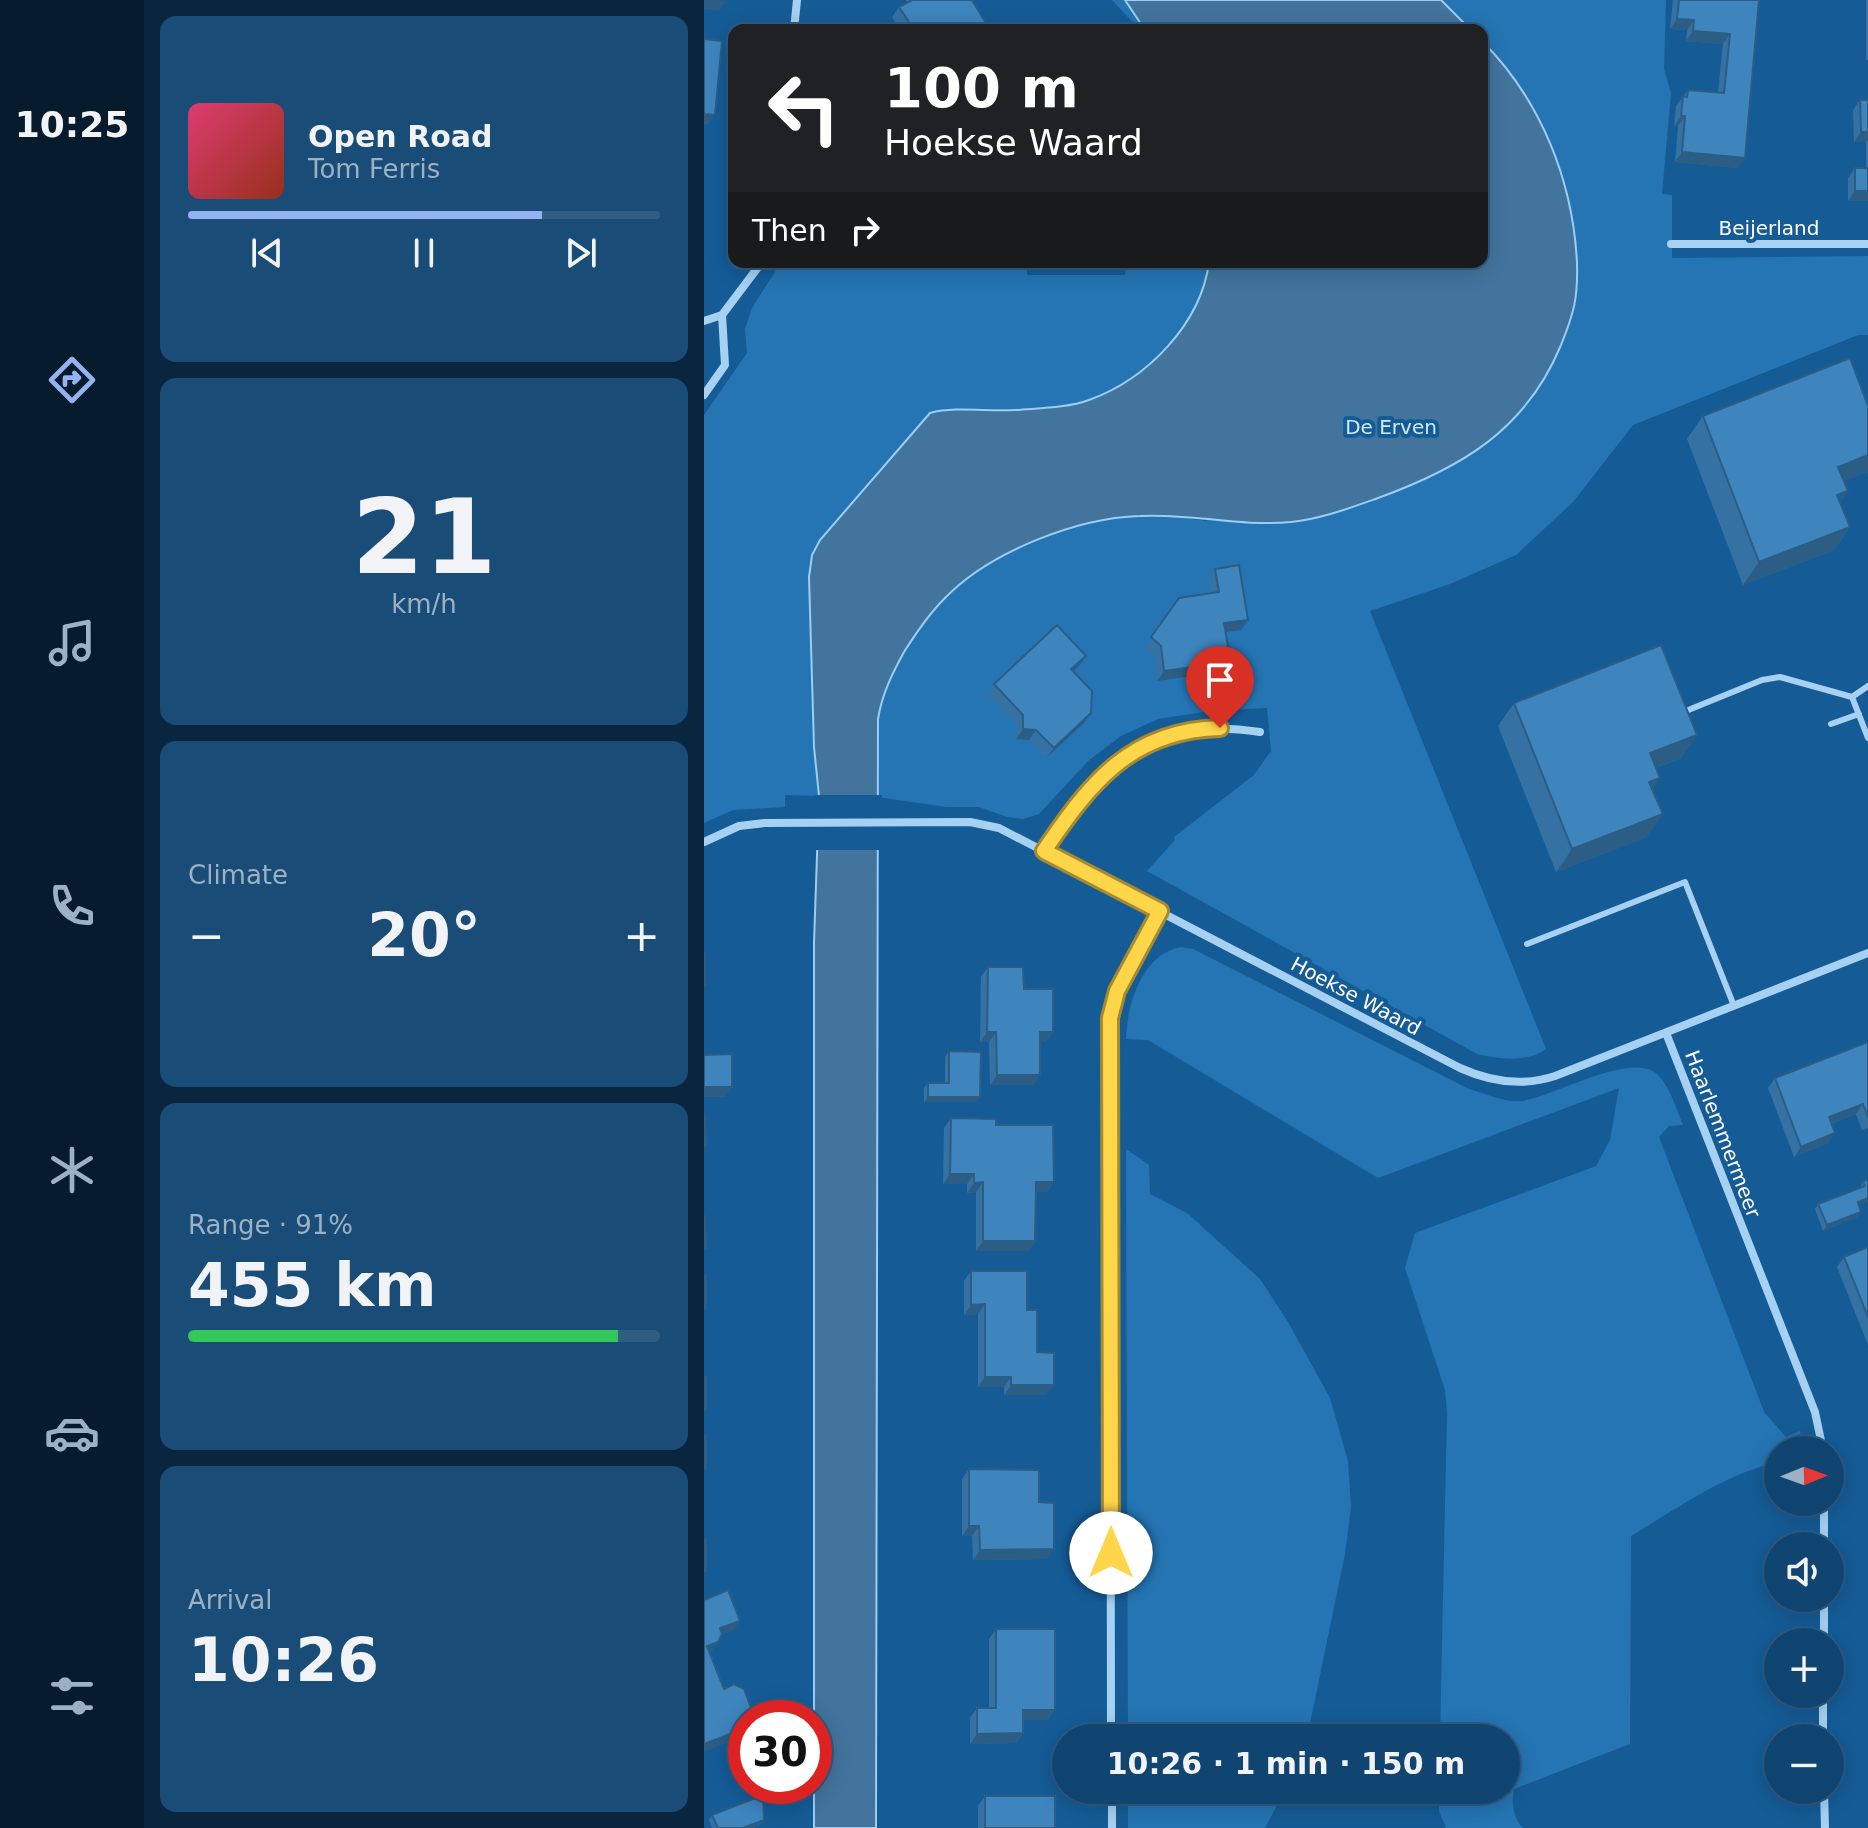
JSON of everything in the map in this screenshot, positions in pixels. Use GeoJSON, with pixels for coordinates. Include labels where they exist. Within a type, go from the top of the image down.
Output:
{"type":"FeatureCollection","features":[{"type":"Feature","properties":{"kind":"street"},"geometry":{"type":"LineString","coordinates":[[795,24],[797,0]]}},
{"type":"Feature","properties":{"kind":"street","name":"Beijerland"},"geometry":{"type":"LineString","coordinates":[[1671,244],[1868,244]]}},
{"type":"Feature","properties":{"kind":"street"},"geometry":{"type":"LineString","coordinates":[[704,321],[722,315],[757,268]]}},
{"type":"Feature","properties":{"kind":"street"},"geometry":{"type":"LineString","coordinates":[[704,395],[725,365],[722,315]]}},
{"type":"Feature","properties":{"kind":"street"},"geometry":{"type":"LineString","coordinates":[[1044,851],[1072,808],[1099,778],[1143,746],[1187,730],[1234,728],[1260,732]]}},
{"type":"Feature","properties":{"kind":"street","name":"Hoekse Waard"},"geometry":{"type":"LineString","coordinates":[[704,842],[739,826],[785,823],[970,822],[999,828],[1481,1077],[1504,1082],[1542,1080],[1666,1033]]}},
{"type":"Feature","properties":{"kind":"street"},"geometry":{"type":"LineString","coordinates":[[1111,1724],[1110,1018],[1117,991],[1160,911]]}},
{"type":"Feature","properties":{"kind":"street","name":"Haarlemmermeer"},"geometry":{"type":"LineString","coordinates":[[1820,1436],[1815,1412],[1666,1033],[1868,953]]}},
{"type":"Feature","properties":{"kind":"street"},"geometry":{"type":"LineString","coordinates":[[1112,1804],[1112,1828]]}},
{"type":"Feature","properties":{"kind":"street"},"geometry":{"type":"LineString","coordinates":[[1824,1804],[1825,1828]]}},
{"type":"Feature","properties":{"kind":"lane"},"geometry":{"type":"LineString","coordinates":[[1669,719],[1762,680],[1780,677],[1852,697]]}},
{"type":"Feature","properties":{"kind":"lane"},"geometry":{"type":"LineString","coordinates":[[1852,697],[1868,686]]}},
{"type":"Feature","properties":{"kind":"lane"},"geometry":{"type":"LineString","coordinates":[[1852,697],[1868,738]]}},
{"type":"Feature","properties":{"kind":"lane"},"geometry":{"type":"LineString","coordinates":[[1831,724],[1859,714]]}},
{"type":"Feature","properties":{"kind":"lane"},"geometry":{"type":"LineString","coordinates":[[1527,944],[1685,882],[1734,1006]]}},
{"type":"Feature","properties":{"kind":"green space","name":"De Erven"},"geometry":{"type":"Polygon","coordinates":[[[1112,0],[1666,0],[1664,69],[1671,93],[1662,194],[1672,195],[1672,258],[1868,256],[1868,335],[1858,335],[1633,425],[1573,502],[1516,555],[1450,584],[1370,611],[1546,1049],[1538,1053],[1512,1059],[1477,1054],[1147,871],[1175,840],[1174,837],[1254,775],[1271,751],[1267,708],[1210,711],[1158,719],[1121,736],[1088,761],[1039,814],[1023,819],[979,807],[946,807],[878,797],[877,723],[885,688],[928,618],[965,581],[1036,540],[1089,523],[1149,516],[1207,521],[1165,350],[1110,392],[1089,401],[1036,410],[941,410],[809,577],[814,747],[819,796],[785,795],[785,807],[733,810],[704,823],[704,415],[747,353],[745,329],[752,308],[777,268],[1027,268],[1027,275],[1125,275],[1126,268],[1488,268],[1488,24],[1134,24],[1112,0]]]}},
{"type":"Feature","properties":{"kind":"green space"},"geometry":{"type":"Polygon","coordinates":[[[1181,947],[1193,949],[1469,1089],[1489,1096],[1523,1101],[1593,1077],[1631,1068],[1646,1069],[1658,1075],[1666,1086],[1683,1125],[1669,1126],[1659,1137],[1764,1412],[1785,1436],[1764,1436],[1764,1466],[1720,1483],[1631,1536],[1630,1744],[1520,1787],[1520,1724],[1440,1724],[1447,1413],[1445,1390],[1405,1268],[1415,1233],[1596,1166],[1610,1140],[1619,1088],[1378,1178],[1148,1040],[1126,1039],[1139,982],[1156,959],[1181,947]]]}},
{"type":"Feature","properties":{"kind":"green space"},"geometry":{"type":"Polygon","coordinates":[[[1126,1149],[1149,1165],[1150,1194],[1187,1213],[1260,1279],[1288,1322],[1330,1398],[1348,1461],[1351,1507],[1345,1554],[1310,1724],[1128,1724],[1126,1149]]]}},
{"type":"Feature","properties":{"kind":"green space"},"geometry":{"type":"Polygon","coordinates":[[[1128,1804],[1278,1804],[1265,1828],[1128,1828],[1128,1804]]]}},
{"type":"Feature","properties":{"kind":"green space"},"geometry":{"type":"Polygon","coordinates":[[[1439,1804],[1513,1804],[1517,1820],[1523,1828],[1446,1828],[1439,1804]]]}},
{"type":"Feature","properties":{"kind":"shaded area"},"geometry":{"type":"Polygon","coordinates":[[[1125,0],[1441,0],[1465,24],[1141,24],[1125,0]]]}},
{"type":"Feature","properties":{"kind":"shaded area"},"geometry":{"type":"Polygon","coordinates":[[[1488,48],[1503,64],[1537,116],[1561,172],[1569,202],[1577,263],[1574,305],[1561,345],[1529,401],[1510,423],[1488,442],[1437,473],[1324,516],[1272,523],[1178,516],[1115,518],[1035,541],[985,566],[944,599],[922,624],[904,652],[885,693],[878,719],[876,1828],[814,1828],[814,1804],[832,1804],[832,1700],[814,1700],[814,943],[819,796],[814,747],[809,577],[812,555],[820,540],[930,413],[1053,407],[1089,400],[1110,391],[1150,363],[1168,346],[1195,307],[1208,268],[1488,268],[1488,48]]]}},
{"type":"Feature","properties":{"kind":"pier"},"geometry":{"type":"Polygon","coordinates":[[[815,795],[882,795],[882,850],[814,850],[815,795]]]}},
{"type":"Feature","properties":{"kind":"building"},"geometry":{"type":"Polygon","coordinates":[[[912,0],[972,0],[986,24],[906,24],[909,22],[899,7],[912,0]]]}},
{"type":"Feature","properties":{"kind":"building"},"geometry":{"type":"Polygon","coordinates":[[[1679,0],[1759,0],[1745,158],[1682,152],[1683,96],[1687,97],[1688,90],[1724,93],[1730,34],[1693,31],[1694,20],[1677,19],[1679,0]]]}},
{"type":"Feature","properties":{"kind":"building"},"geometry":{"type":"Polygon","coordinates":[[[704,39],[722,41],[715,115],[704,114],[704,39]]]}},
{"type":"Feature","properties":{"kind":"building"},"geometry":{"type":"Polygon","coordinates":[[[1860,100],[1868,100],[1868,132],[1861,132],[1860,100]]]}},
{"type":"Feature","properties":{"kind":"building"},"geometry":{"type":"Polygon","coordinates":[[[1855,168],[1868,168],[1868,191],[1855,191],[1855,168]]]}},
{"type":"Feature","properties":{"kind":"building"},"geometry":{"type":"Polygon","coordinates":[[[1850,358],[1868,406],[1868,455],[1838,467],[1848,491],[1837,495],[1850,527],[1759,562],[1703,416],[1850,358]]]}},
{"type":"Feature","properties":{"kind":"building"},"geometry":{"type":"Polygon","coordinates":[[[1239,565],[1248,620],[1224,623],[1228,646],[1215,664],[1164,671],[1161,646],[1151,637],[1179,598],[1219,592],[1215,569],[1239,565]]]}},
{"type":"Feature","properties":{"kind":"building"},"geometry":{"type":"Polygon","coordinates":[[[1057,625],[1086,656],[1071,669],[1092,691],[1091,713],[1054,748],[1036,730],[1023,729],[1023,715],[994,684],[1057,625]]]}},
{"type":"Feature","properties":{"kind":"building"},"geometry":{"type":"Polygon","coordinates":[[[1661,645],[1697,735],[1650,753],[1660,778],[1649,782],[1663,814],[1572,849],[1514,703],[1661,645]]]}},
{"type":"Feature","properties":{"kind":"building"},"geometry":{"type":"Polygon","coordinates":[[[988,967],[1023,967],[1024,989],[1053,989],[1053,1032],[1040,1032],[1040,1075],[997,1075],[996,1032],[987,1032],[988,967]]]}},
{"type":"Feature","properties":{"kind":"building"},"geometry":{"type":"Polygon","coordinates":[[[1868,1042],[1868,1117],[1863,1104],[1829,1117],[1835,1133],[1801,1147],[1775,1078],[1868,1042]]]}},
{"type":"Feature","properties":{"kind":"building"},"geometry":{"type":"Polygon","coordinates":[[[949,1051],[981,1052],[980,1097],[928,1097],[928,1083],[949,1083],[949,1051]]]}},
{"type":"Feature","properties":{"kind":"building"},"geometry":{"type":"Polygon","coordinates":[[[732,1054],[732,1087],[704,1087],[704,1055],[732,1054]]]}},
{"type":"Feature","properties":{"kind":"building"},"geometry":{"type":"Polygon","coordinates":[[[705,1114],[706,1146],[704,1146],[705,1114]]]}},
{"type":"Feature","properties":{"kind":"building"},"geometry":{"type":"Polygon","coordinates":[[[951,1118],[996,1119],[996,1125],[1053,1125],[1054,1182],[1036,1182],[1035,1241],[983,1241],[983,1182],[974,1183],[974,1174],[950,1174],[951,1118]]]}},
{"type":"Feature","properties":{"kind":"building"},"geometry":{"type":"Polygon","coordinates":[[[1868,1180],[1868,1198],[1858,1202],[1861,1212],[1827,1225],[1818,1204],[1865,1186],[1863,1181],[1868,1180]]]}},
{"type":"Feature","properties":{"kind":"building"},"geometry":{"type":"Polygon","coordinates":[[[705,1216],[706,1248],[704,1248],[705,1216]]]}},
{"type":"Feature","properties":{"kind":"building"},"geometry":{"type":"Polygon","coordinates":[[[1868,1247],[1868,1317],[1844,1257],[1868,1247]]]}},
{"type":"Feature","properties":{"kind":"building"},"geometry":{"type":"Polygon","coordinates":[[[971,1271],[1027,1271],[1027,1310],[1037,1310],[1037,1352],[1054,1353],[1054,1385],[1011,1385],[1011,1377],[985,1377],[985,1304],[971,1305],[971,1271]]]}},
{"type":"Feature","properties":{"kind":"building"},"geometry":{"type":"Polygon","coordinates":[[[706,1275],[706,1308],[704,1308],[706,1275]]]}},
{"type":"Feature","properties":{"kind":"building"},"geometry":{"type":"Polygon","coordinates":[[[706,1377],[706,1410],[704,1410],[706,1377]]]}},
{"type":"Feature","properties":{"kind":"building"},"geometry":{"type":"Polygon","coordinates":[[[706,1436],[706,1469],[704,1469],[706,1436]]]}},
{"type":"Feature","properties":{"kind":"building"},"geometry":{"type":"Polygon","coordinates":[[[969,1469],[1039,1470],[1039,1502],[1054,1503],[1054,1549],[980,1550],[979,1526],[969,1526],[969,1469]]]}},
{"type":"Feature","properties":{"kind":"building"},"geometry":{"type":"Polygon","coordinates":[[[706,1539],[706,1571],[704,1571],[706,1539]]]}},
{"type":"Feature","properties":{"kind":"building"},"geometry":{"type":"Polygon","coordinates":[[[728,1590],[740,1621],[720,1628],[722,1634],[718,1642],[707,1646],[724,1689],[734,1684],[744,1689],[748,1700],[728,1700],[728,1735],[704,1744],[704,1600],[728,1590]]]}},
{"type":"Feature","properties":{"kind":"building"},"geometry":{"type":"Polygon","coordinates":[[[996,1629],[1055,1629],[1055,1710],[1023,1710],[1023,1733],[977,1734],[977,1708],[996,1708],[996,1629]]]}},
{"type":"Feature","properties":{"kind":"building"},"geometry":{"type":"Polygon","coordinates":[[[985,1796],[1052,1796],[1055,1828],[985,1828],[985,1796]]]}},
{"type":"Feature","properties":{"kind":"building"},"geometry":{"type":"Polygon","coordinates":[[[740,1804],[763,1804],[764,1820],[743,1828],[718,1828],[712,1815],[740,1804]]]}},
{"type":"Feature","properties":{"kind":"route"},"geometry":{"type":"LineString","coordinates":[[1111,1553],[1110,1018],[1117,991],[1160,911],[1044,851],[1072,808],[1099,778],[1129,754],[1172,734],[1220,728]]}}]}
